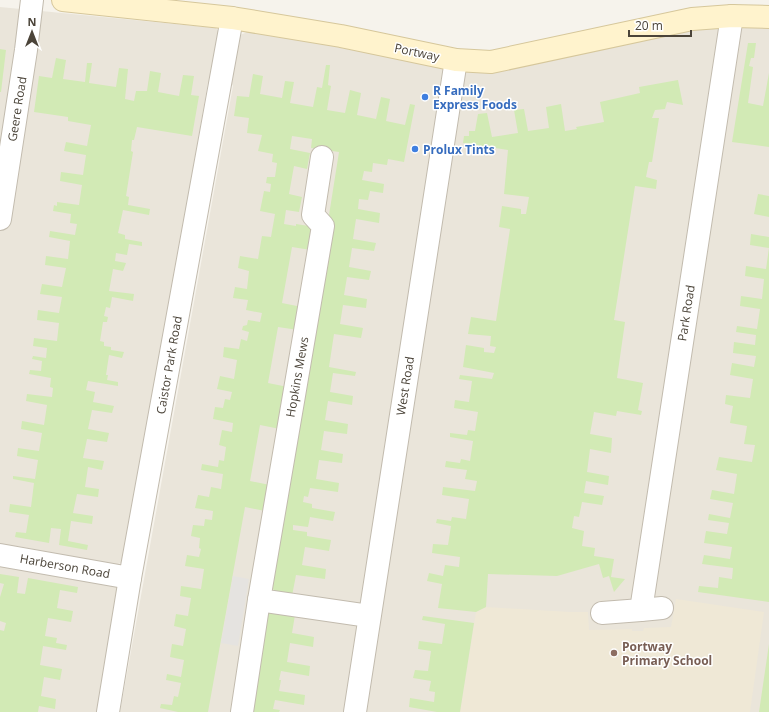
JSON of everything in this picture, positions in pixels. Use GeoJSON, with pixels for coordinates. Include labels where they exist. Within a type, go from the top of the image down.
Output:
{"type":"FeatureCollection","features":[{"type":"Feature","properties":{"kind":"main road","name":"Portway"},"geometry":{"type":"LineString","coordinates":[[63,0],[232,18],[341,36],[456,60],[491,62],[692,19],[732,16],[769,16]]}},
{"type":"Feature","properties":{"kind":"street","name":"Geere Road"},"geometry":{"type":"LineString","coordinates":[[0,218],[26,50],[32,0]]}},
{"type":"Feature","properties":{"kind":"street","name":"Park Road"},"geometry":{"type":"LineString","coordinates":[[640,610],[732,16]]}},
{"type":"Feature","properties":{"kind":"street","name":"Caistor Park Road"},"geometry":{"type":"LineString","coordinates":[[108,712],[130,578],[232,18]]}},
{"type":"Feature","properties":{"kind":"street","name":"West Road"},"geometry":{"type":"LineString","coordinates":[[355,712],[456,60]]}},
{"type":"Feature","properties":{"kind":"street","name":"Hopkins Mews"},"geometry":{"type":"LineString","coordinates":[[242,712],[259,600],[323,226],[313,215],[322,157]]}},
{"type":"Feature","properties":{"kind":"street","name":"Harberson Road"},"geometry":{"type":"LineString","coordinates":[[0,555],[130,578]]}},
{"type":"Feature","properties":{"kind":"street"},"geometry":{"type":"LineString","coordinates":[[259,600],[369,616]]}},
{"type":"Feature","properties":{"kind":"street"},"geometry":{"type":"LineString","coordinates":[[602,613],[662,608]]}},
{"type":"Feature","properties":{"kind":"shaded area"},"geometry":{"type":"Polygon","coordinates":[[[0,7],[216,28],[218,31],[217,76],[212,81],[208,82],[125,559],[121,563],[115,565],[79,563],[70,556],[17,546],[7,550],[0,548],[0,7]]]}},
{"type":"Feature","properties":{"kind":"shaded area"},"geometry":{"type":"Polygon","coordinates":[[[714,26],[717,29],[740,31],[743,27],[769,27],[769,712],[120,712],[233,86],[227,74],[240,35],[250,31],[355,48],[443,68],[714,26]]]}},
{"type":"Feature","properties":{"kind":"shaded area"},"geometry":{"type":"Polygon","coordinates":[[[0,560],[15,568],[63,577],[78,574],[117,587],[119,594],[97,712],[0,712],[0,560]]]}},
{"type":"Feature","properties":{"kind":"shaded area"},"geometry":{"type":"Polygon","coordinates":[[[233,576],[249,579],[238,646],[221,643],[233,576]]]}},
{"type":"Feature","properties":{"kind":"shaded area","name":"Portway Primary School"},"geometry":{"type":"Polygon","coordinates":[[[676,599],[764,612],[750,712],[460,712],[476,612],[486,607],[588,612],[589,630],[632,629],[632,631],[643,631],[644,628],[671,627],[676,599]]]}},
{"type":"Feature","properties":{"kind":"green space"},"geometry":{"type":"Polygon","coordinates":[[[748,43],[756,43],[754,58],[751,58],[749,66],[753,67],[748,103],[763,106],[769,73],[769,147],[732,142],[748,43]]]}},
{"type":"Feature","properties":{"kind":"green space"},"geometry":{"type":"Polygon","coordinates":[[[0,49],[6,50],[1,92],[0,92],[0,49]]]}},
{"type":"Feature","properties":{"kind":"green space"},"geometry":{"type":"Polygon","coordinates":[[[56,58],[66,60],[63,79],[85,82],[87,63],[92,63],[89,83],[116,87],[119,68],[128,69],[125,99],[134,101],[136,91],[147,91],[150,71],[161,73],[158,92],[179,96],[183,75],[194,76],[191,95],[199,96],[192,136],[137,127],[134,140],[132,140],[131,151],[133,152],[126,196],[129,197],[128,205],[150,209],[149,215],[123,210],[118,233],[125,235],[125,239],[142,242],[142,246],[129,244],[127,255],[116,253],[115,261],[126,263],[123,271],[113,269],[109,291],[134,294],[133,301],[112,297],[110,308],[106,307],[104,316],[108,317],[107,322],[103,322],[100,341],[104,342],[104,346],[111,347],[111,350],[124,352],[122,358],[109,355],[106,375],[108,375],[107,380],[118,382],[118,386],[88,381],[86,390],[95,392],[93,402],[114,406],[112,413],[92,410],[88,429],[109,433],[107,442],[87,439],[83,458],[104,461],[102,470],[88,467],[85,487],[99,489],[98,497],[77,494],[73,513],[93,516],[92,524],[71,521],[68,541],[88,545],[87,550],[59,545],[61,529],[51,528],[49,543],[15,537],[16,532],[26,533],[29,515],[9,512],[10,504],[31,507],[34,483],[13,479],[13,476],[35,479],[38,460],[17,456],[18,448],[39,451],[42,433],[21,429],[22,421],[44,425],[47,405],[26,401],[27,394],[52,397],[53,388],[50,387],[51,378],[29,374],[30,370],[41,371],[42,361],[32,359],[33,356],[46,358],[47,348],[33,346],[34,338],[57,341],[59,323],[37,320],[38,310],[59,313],[62,297],[40,294],[42,284],[62,287],[66,268],[45,265],[46,256],[68,259],[70,241],[49,237],[50,231],[75,235],[77,224],[70,223],[71,214],[53,211],[54,205],[57,206],[57,202],[79,205],[82,185],[60,181],[61,172],[83,175],[86,155],[64,151],[66,142],[87,146],[91,125],[68,121],[68,117],[34,112],[39,76],[52,78],[56,58]]]}},
{"type":"Feature","properties":{"kind":"green space"},"geometry":{"type":"Polygon","coordinates":[[[326,65],[330,65],[328,85],[331,86],[327,110],[345,113],[350,90],[361,93],[357,115],[376,119],[381,97],[390,99],[386,121],[405,125],[410,104],[415,105],[404,162],[388,159],[387,165],[373,163],[372,172],[364,171],[362,180],[384,184],[383,193],[370,191],[368,200],[359,199],[358,209],[380,213],[379,223],[356,219],[353,239],[376,243],[374,251],[352,248],[349,267],[371,271],[369,280],[347,277],[344,295],[367,299],[366,308],[343,305],[340,324],[363,328],[361,338],[334,334],[329,367],[356,372],[355,376],[333,373],[330,392],[353,396],[352,405],[328,401],[325,420],[348,424],[347,434],[324,431],[321,450],[343,454],[342,463],[319,460],[316,479],[339,483],[338,492],[310,488],[308,497],[304,496],[303,502],[312,504],[312,508],[335,512],[333,521],[310,517],[308,527],[293,525],[293,530],[307,532],[307,536],[331,540],[329,551],[305,547],[302,565],[326,569],[325,579],[296,575],[292,596],[274,592],[271,581],[339,152],[311,148],[312,139],[292,136],[290,149],[310,153],[307,169],[294,166],[289,194],[302,197],[299,212],[286,210],[284,224],[315,227],[311,250],[292,247],[282,303],[302,307],[298,330],[278,327],[268,383],[288,387],[280,429],[260,425],[250,481],[270,485],[265,511],[245,507],[208,712],[178,712],[160,708],[161,704],[172,705],[174,696],[178,697],[181,683],[166,680],[167,674],[181,677],[184,660],[170,657],[172,644],[183,646],[186,629],[174,626],[176,614],[188,616],[191,598],[180,596],[181,586],[201,589],[204,569],[185,566],[187,555],[199,557],[201,549],[199,548],[200,538],[191,536],[193,525],[204,526],[205,519],[212,520],[213,511],[195,508],[198,495],[209,497],[211,487],[221,489],[223,474],[201,470],[202,464],[218,467],[219,460],[224,461],[226,447],[219,445],[222,430],[232,432],[233,423],[213,419],[215,407],[223,408],[225,399],[230,400],[232,392],[217,389],[220,376],[234,379],[237,360],[223,357],[224,347],[239,349],[241,339],[247,341],[249,332],[242,330],[243,326],[247,325],[248,320],[260,322],[262,313],[246,310],[248,300],[233,298],[235,287],[247,289],[249,271],[238,268],[240,256],[258,259],[262,236],[271,237],[275,214],[260,211],[264,191],[270,192],[271,184],[266,183],[267,177],[275,177],[277,163],[272,162],[273,154],[258,151],[262,135],[247,133],[249,118],[234,116],[237,96],[249,97],[253,74],[263,76],[260,94],[282,98],[285,81],[294,82],[290,103],[313,107],[317,87],[322,88],[326,65]]]}},
{"type":"Feature","properties":{"kind":"green space"},"geometry":{"type":"Polygon","coordinates":[[[678,80],[683,105],[667,102],[665,109],[655,110],[652,118],[659,118],[652,162],[649,162],[646,177],[657,180],[656,189],[635,186],[614,320],[625,322],[617,378],[643,383],[638,410],[642,411],[641,415],[617,411],[616,416],[594,412],[590,434],[612,438],[611,453],[590,449],[587,472],[609,476],[608,485],[586,481],[584,493],[604,496],[602,505],[582,502],[579,517],[574,516],[572,528],[584,531],[582,546],[595,548],[594,556],[614,559],[611,577],[625,579],[614,592],[609,576],[603,578],[599,564],[557,576],[488,574],[486,607],[476,612],[438,608],[442,584],[427,581],[429,573],[443,576],[445,565],[459,567],[460,557],[432,553],[433,544],[448,545],[451,526],[436,523],[437,519],[451,521],[452,517],[466,519],[469,499],[442,495],[443,487],[475,491],[477,481],[465,479],[467,470],[445,467],[446,461],[460,463],[461,459],[470,461],[473,441],[450,437],[450,433],[467,435],[468,430],[475,431],[478,412],[454,408],[455,400],[469,402],[472,381],[459,379],[460,375],[492,379],[494,373],[463,367],[466,345],[484,348],[484,352],[494,353],[496,347],[490,346],[491,336],[468,334],[471,317],[496,321],[510,229],[499,227],[502,206],[521,209],[521,214],[526,214],[529,197],[504,194],[508,150],[463,143],[464,136],[469,136],[469,131],[475,131],[478,114],[487,113],[492,137],[518,133],[514,110],[524,109],[528,131],[549,128],[546,107],[561,104],[565,131],[577,129],[576,127],[604,122],[600,102],[640,93],[639,87],[678,80]]]}},
{"type":"Feature","properties":{"kind":"green space"},"geometry":{"type":"Polygon","coordinates":[[[758,194],[769,196],[769,217],[754,214],[758,194]]]}},
{"type":"Feature","properties":{"kind":"green space"},"geometry":{"type":"Polygon","coordinates":[[[751,234],[769,237],[769,248],[750,245],[751,234]]]}},
{"type":"Feature","properties":{"kind":"green space"},"geometry":{"type":"Polygon","coordinates":[[[769,248],[769,602],[698,592],[699,586],[718,588],[719,577],[732,579],[733,568],[702,564],[704,555],[730,559],[732,547],[704,543],[706,531],[727,534],[729,523],[708,520],[709,514],[730,518],[733,503],[710,499],[712,490],[734,494],[737,474],[716,470],[719,457],[752,462],[755,445],[744,444],[747,426],[730,423],[733,406],[725,404],[726,395],[750,398],[753,379],[730,375],[732,363],[754,367],[756,356],[733,353],[734,342],[755,345],[756,335],[736,332],[737,326],[757,329],[760,309],[740,306],[741,296],[762,299],[764,279],[745,276],[746,266],[766,269],[769,248]]]}},
{"type":"Feature","properties":{"kind":"green space"},"geometry":{"type":"Polygon","coordinates":[[[0,574],[19,577],[17,593],[25,594],[28,578],[78,587],[77,593],[60,590],[57,608],[73,611],[71,622],[48,618],[45,636],[57,638],[56,643],[67,645],[66,650],[43,646],[40,665],[62,669],[60,680],[44,677],[41,696],[56,699],[55,709],[39,706],[38,712],[0,712],[0,630],[4,631],[6,623],[0,621],[0,597],[4,584],[0,583],[0,574]]]}},
{"type":"Feature","properties":{"kind":"green space"},"geometry":{"type":"Polygon","coordinates":[[[269,610],[295,615],[292,633],[314,637],[313,647],[290,643],[287,662],[310,666],[309,676],[281,671],[279,680],[281,680],[279,691],[305,695],[304,705],[275,700],[273,709],[280,710],[279,712],[251,712],[269,610]]]}},
{"type":"Feature","properties":{"kind":"green space"},"geometry":{"type":"Polygon","coordinates":[[[423,616],[474,623],[460,712],[437,712],[409,707],[410,698],[434,702],[435,692],[429,691],[431,681],[413,678],[415,670],[428,671],[431,651],[418,649],[419,641],[442,644],[445,624],[422,620],[423,616]]]}},
{"type":"Feature","properties":{"kind":"green space"},"geometry":{"type":"Polygon","coordinates":[[[769,644],[769,712],[759,712],[769,644]]]}},
{"type":"Feature","properties":{"kind":"place","name":"R Family Express Foods"},"geometry":{"type":"Point","coordinates":[425,97]}},
{"type":"Feature","properties":{"kind":"place","name":"Prolux Tints"},"geometry":{"type":"Point","coordinates":[415,149]}},
{"type":"Feature","properties":{"kind":"place","name":"Portway Primary School"},"geometry":{"type":"Point","coordinates":[614,653]}}]}
